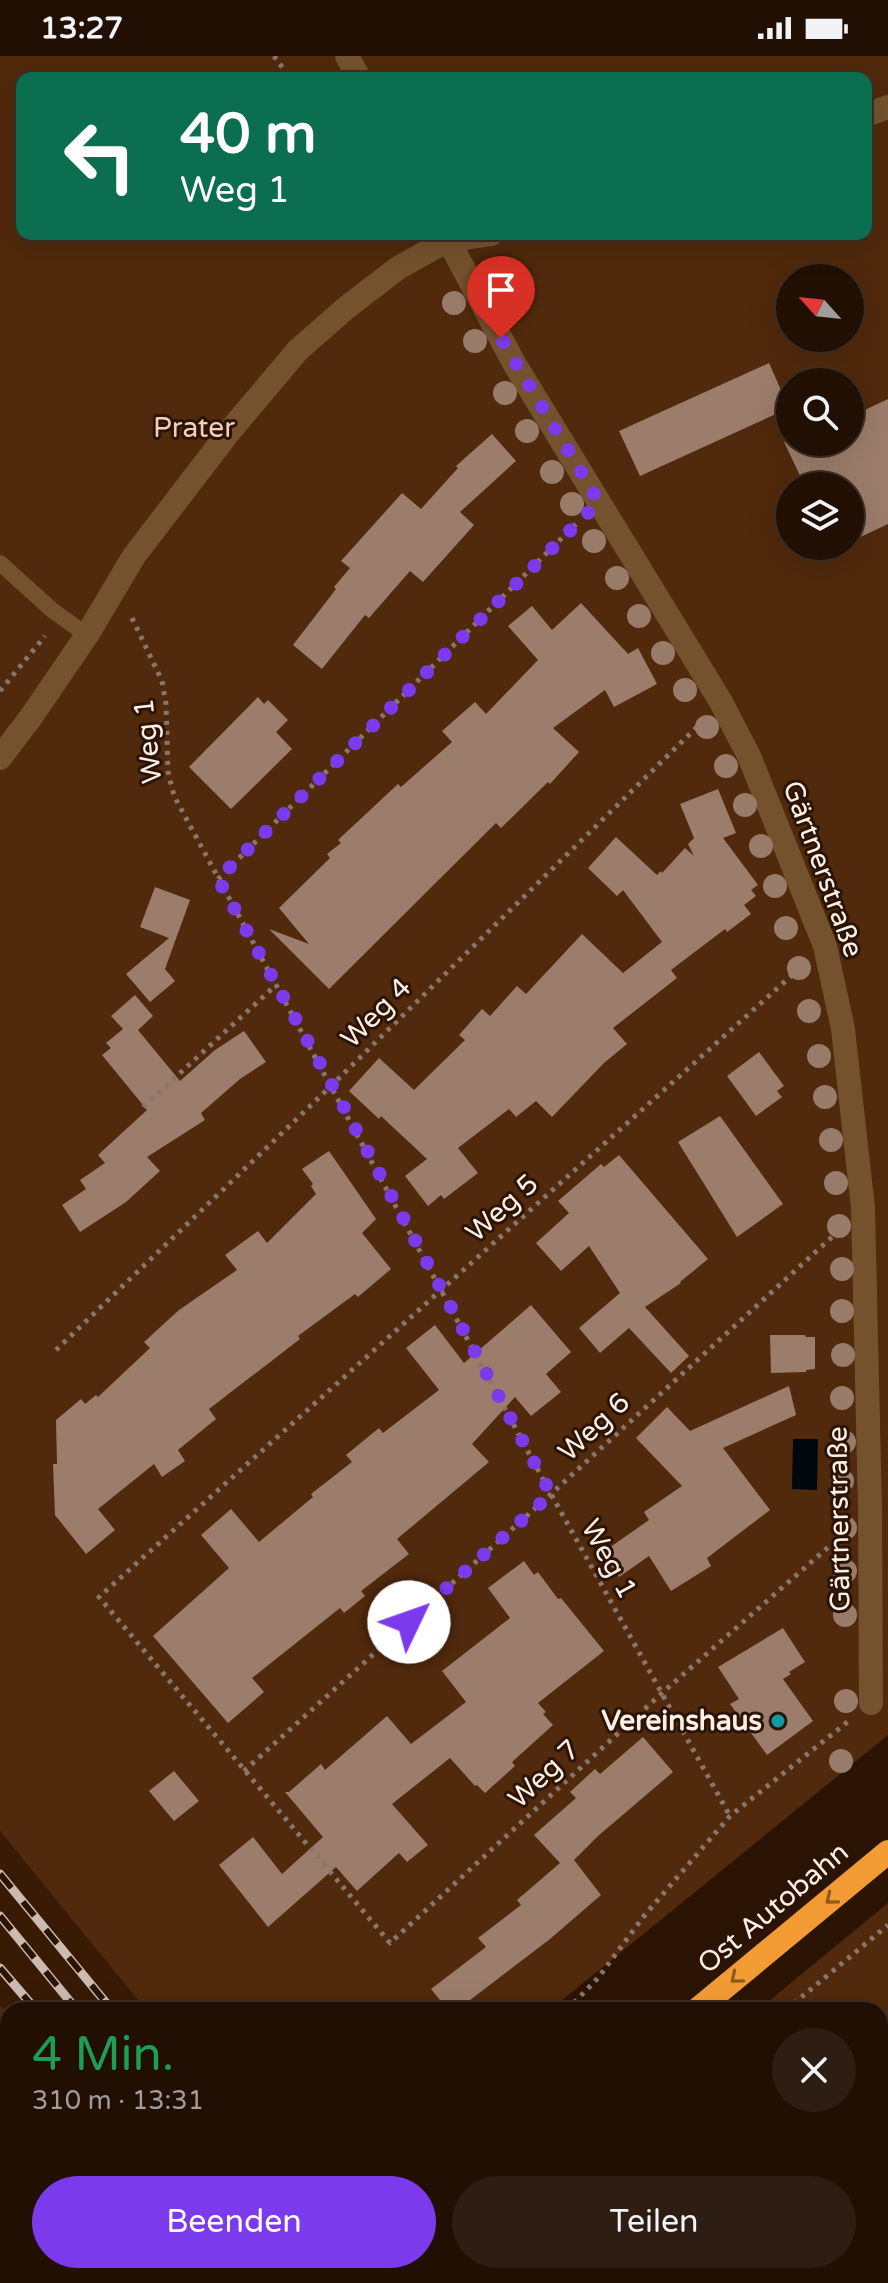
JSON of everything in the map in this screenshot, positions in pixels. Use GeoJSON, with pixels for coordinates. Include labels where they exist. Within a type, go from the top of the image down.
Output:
{"type":"FeatureCollection","features":[{"type":"Feature","properties":{"kind":"highway","name":"Ost Autobahn"},"geometry":{"type":"LineString","coordinates":[[707,2002],[888,1852]]}},
{"type":"Feature","properties":{"kind":"street"},"geometry":{"type":"LineString","coordinates":[[0,758],[87,635],[134,556],[219,445],[298,350],[398,268],[441,240]]}},
{"type":"Feature","properties":{"kind":"street","name":"Gärtnerstraße"},"geometry":{"type":"LineString","coordinates":[[448,240],[514,363],[721,702],[749,756],[825,946],[843,1029],[863,1208],[871,1703]]}},
{"type":"Feature","properties":{"kind":"lane"},"geometry":{"type":"LineString","coordinates":[[0,563],[60,616],[87,635]]}},
{"type":"Feature","properties":{"kind":"path"},"geometry":{"type":"LineString","coordinates":[[218,879],[599,502]]}},
{"type":"Feature","properties":{"kind":"path","name":"Weg 1"},"geometry":{"type":"LineString","coordinates":[[116,586],[162,681],[166,704],[168,772],[174,796],[551,1494],[730,1816]]}},
{"type":"Feature","properties":{"kind":"path"},"geometry":{"type":"LineString","coordinates":[[0,691],[60,616]]}},
{"type":"Feature","properties":{"kind":"path","name":"Weg 4"},"geometry":{"type":"LineString","coordinates":[[56,1350],[332,1085],[721,702]]}},
{"type":"Feature","properties":{"kind":"path","name":"Weg 5"},"geometry":{"type":"LineString","coordinates":[[244,1771],[99,1597],[825,946]]}},
{"type":"Feature","properties":{"kind":"path"},"geometry":{"type":"LineString","coordinates":[[143,1107],[276,985]]}},
{"type":"Feature","properties":{"kind":"path","name":"Weg 6"},"geometry":{"type":"LineString","coordinates":[[244,1771],[863,1208]]}},
{"type":"Feature","properties":{"kind":"path","name":"Weg 7"},"geometry":{"type":"LineString","coordinates":[[244,1771],[390,1943],[662,1693],[870,1509]]}},
{"type":"Feature","properties":{"kind":"path"},"geometry":{"type":"LineString","coordinates":[[575,2002],[598,1978],[644,1916],[730,1816],[871,1703]]}},
{"type":"Feature","properties":{"kind":"path"},"geometry":{"type":"LineString","coordinates":[[796,2002],[888,1925]]}},
{"type":"Feature","properties":{"kind":"shaded area"},"geometry":{"type":"Polygon","coordinates":[[[793,1439],[818,1439],[817,1490],[792,1489],[793,1439]]]}},
{"type":"Feature","properties":{"kind":"shaded area"},"geometry":{"type":"Polygon","coordinates":[[[0,1831],[139,2002],[0,2002],[0,1831]]]}},
{"type":"Feature","properties":{"kind":"green space","name":"Prater"},"geometry":{"type":"Polygon","coordinates":[[[0,56],[888,56],[888,1735],[560,2002],[139,2002],[0,1831],[0,56]]]}},
{"type":"Feature","properties":{"kind":"green space"},"geometry":{"type":"Polygon","coordinates":[[[888,1903],[888,2002],[768,2002],[888,1903]]]}},
{"type":"Feature","properties":{"kind":"building"},"geometry":{"type":"Polygon","coordinates":[[[769,363],[776,379],[776,414],[640,476],[619,431],[769,363]]]}},
{"type":"Feature","properties":{"kind":"building"},"geometry":{"type":"Polygon","coordinates":[[[888,399],[888,524],[864,535],[864,472],[798,472],[791,456],[864,456],[864,410],[888,399]]]}},
{"type":"Feature","properties":{"kind":"building"},"geometry":{"type":"Polygon","coordinates":[[[492,434],[516,461],[460,512],[474,525],[423,582],[410,571],[369,618],[365,615],[322,669],[293,645],[350,568],[341,561],[402,493],[421,509],[458,468],[456,466],[492,434]]]}},
{"type":"Feature","properties":{"kind":"building"},"geometry":{"type":"Polygon","coordinates":[[[581,603],[628,654],[638,648],[657,684],[614,707],[605,690],[553,728],[579,752],[550,784],[548,782],[501,828],[496,823],[329,989],[269,929],[309,944],[279,908],[330,858],[327,854],[341,843],[338,840],[398,784],[401,787],[452,742],[442,731],[475,702],[486,714],[538,660],[508,626],[532,606],[552,630],[581,603]]]}},
{"type":"Feature","properties":{"kind":"building"},"geometry":{"type":"Polygon","coordinates":[[[258,697],[264,704],[268,700],[288,720],[276,732],[292,749],[231,809],[189,767],[258,697]]]}},
{"type":"Feature","properties":{"kind":"building"},"geometry":{"type":"Polygon","coordinates":[[[718,789],[736,833],[723,838],[758,885],[751,890],[756,896],[744,905],[751,914],[727,932],[725,929],[671,970],[677,978],[613,1028],[627,1044],[604,1063],[552,1117],[536,1101],[516,1117],[509,1109],[458,1148],[478,1173],[444,1199],[441,1195],[428,1206],[405,1176],[427,1159],[349,1091],[379,1058],[414,1090],[465,1040],[459,1035],[482,1009],[490,1016],[517,986],[526,994],[582,934],[623,973],[662,942],[623,890],[617,896],[588,868],[616,837],[657,875],[685,848],[694,856],[688,844],[694,838],[680,804],[718,789]]]}},
{"type":"Feature","properties":{"kind":"building"},"geometry":{"type":"Polygon","coordinates":[[[155,887],[190,900],[165,969],[175,981],[150,1002],[126,974],[169,938],[140,927],[155,887]]]}},
{"type":"Feature","properties":{"kind":"building"},"geometry":{"type":"Polygon","coordinates":[[[135,995],[153,1016],[138,1030],[180,1081],[215,1050],[244,1031],[266,1062],[240,1079],[201,1113],[205,1120],[147,1157],[160,1171],[126,1202],[80,1232],[62,1205],[86,1189],[80,1180],[105,1163],[98,1155],[147,1110],[102,1055],[111,1048],[106,1043],[123,1029],[111,1016],[135,995]]]}},
{"type":"Feature","properties":{"kind":"building"},"geometry":{"type":"Polygon","coordinates":[[[759,1052],[784,1086],[777,1091],[782,1097],[756,1116],[727,1076],[759,1052]]]}},
{"type":"Feature","properties":{"kind":"building"},"geometry":{"type":"Polygon","coordinates":[[[720,1116],[783,1204],[737,1237],[678,1142],[720,1116]]]}},
{"type":"Feature","properties":{"kind":"building"},"geometry":{"type":"Polygon","coordinates":[[[329,1151],[376,1219],[362,1233],[391,1269],[358,1297],[355,1294],[298,1336],[300,1339],[209,1409],[216,1419],[178,1450],[185,1461],[162,1477],[154,1464],[98,1509],[115,1530],[86,1554],[55,1515],[53,1464],[57,1464],[56,1420],[81,1399],[85,1404],[96,1395],[98,1397],[150,1348],[144,1342],[179,1310],[237,1270],[225,1255],[258,1231],[267,1243],[316,1194],[302,1169],[329,1151]]]}},
{"type":"Feature","properties":{"kind":"building"},"geometry":{"type":"Polygon","coordinates":[[[619,1155],[708,1259],[681,1283],[645,1307],[689,1356],[671,1373],[629,1328],[600,1353],[579,1328],[620,1293],[589,1246],[561,1271],[536,1243],[569,1213],[558,1201],[601,1164],[604,1167],[619,1155]]]}},
{"type":"Feature","properties":{"kind":"building"},"geometry":{"type":"Polygon","coordinates":[[[531,1305],[571,1352],[546,1374],[561,1392],[531,1416],[515,1397],[472,1444],[489,1462],[397,1539],[409,1554],[361,1591],[365,1596],[344,1613],[340,1608],[252,1678],[264,1692],[228,1723],[153,1636],[229,1568],[201,1535],[231,1509],[259,1542],[313,1497],[311,1494],[352,1462],[346,1455],[379,1428],[383,1433],[439,1390],[406,1348],[435,1325],[464,1363],[531,1305]]]}},
{"type":"Feature","properties":{"kind":"building"},"geometry":{"type":"Polygon","coordinates":[[[770,1335],[815,1337],[815,1369],[771,1373],[770,1335]]]}},
{"type":"Feature","properties":{"kind":"building"},"geometry":{"type":"Polygon","coordinates":[[[789,1386],[796,1415],[723,1448],[770,1510],[707,1558],[711,1566],[671,1591],[649,1556],[619,1577],[602,1553],[649,1520],[644,1512],[682,1486],[636,1438],[667,1407],[690,1431],[789,1386]]]}},
{"type":"Feature","properties":{"kind":"building"},"geometry":{"type":"Polygon","coordinates":[[[524,1561],[534,1575],[538,1572],[604,1651],[538,1703],[553,1725],[512,1762],[515,1766],[485,1793],[450,1758],[392,1804],[428,1845],[407,1862],[399,1853],[357,1891],[336,1867],[268,1927],[219,1865],[253,1837],[282,1874],[323,1837],[285,1792],[289,1792],[321,1764],[325,1770],[387,1716],[411,1744],[466,1702],[442,1671],[510,1618],[488,1588],[524,1561]]]}},
{"type":"Feature","properties":{"kind":"building"},"geometry":{"type":"Polygon","coordinates":[[[783,1628],[805,1662],[783,1679],[813,1721],[767,1755],[730,1704],[739,1699],[718,1667],[783,1628]]]}},
{"type":"Feature","properties":{"kind":"building"},"geometry":{"type":"Polygon","coordinates":[[[643,1737],[673,1772],[574,1860],[601,1895],[550,1939],[467,2002],[442,2002],[431,1989],[486,1947],[478,1938],[521,1905],[517,1900],[560,1863],[534,1835],[576,1798],[570,1792],[595,1769],[600,1774],[643,1737]]]}},
{"type":"Feature","properties":{"kind":"building"},"geometry":{"type":"Polygon","coordinates":[[[174,1771],[199,1801],[174,1821],[149,1791],[174,1771]]]}},
{"type":"Feature","properties":{"kind":"railway"},"geometry":{"type":"LineString","coordinates":[[0,1874],[105,2002]]}},
{"type":"Feature","properties":{"kind":"railway"},"geometry":{"type":"LineString","coordinates":[[0,1916],[70,2002]]}},
{"type":"Feature","properties":{"kind":"railway"},"geometry":{"type":"LineString","coordinates":[[0,1968],[29,2002]]}},
{"type":"Feature","properties":{"kind":"place","name":"Vereinshaus"},"geometry":{"type":"Point","coordinates":[778,1721]}},
{"type":"Feature","properties":{"kind":"route"},"geometry":{"type":"LineString","coordinates":[[409,1622],[551,1494],[218,879],[599,502],[501,338]]}}]}
